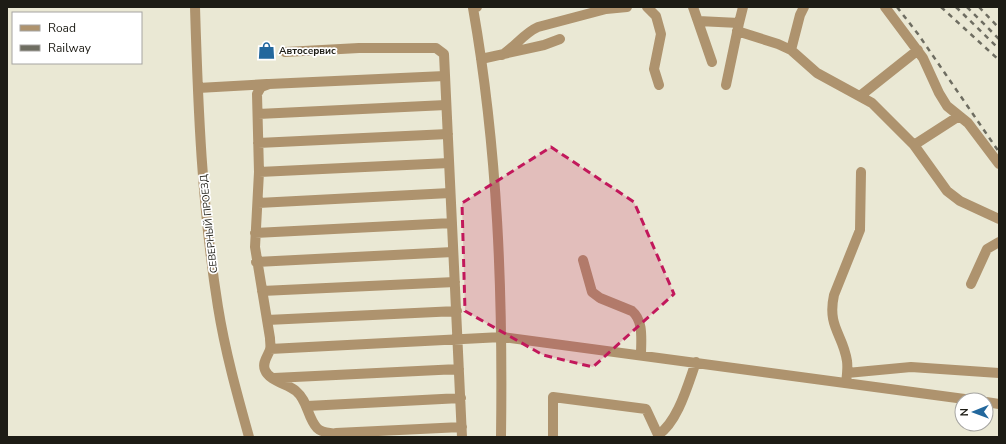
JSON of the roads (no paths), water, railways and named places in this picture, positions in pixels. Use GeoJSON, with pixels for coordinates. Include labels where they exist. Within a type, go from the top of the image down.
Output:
{"type":"FeatureCollection","features":[{"type":"Feature","properties":{"kind":"street","name":"СЕВЕРНЫЙ ПРОЕЗД"},"geometry":{"type":"LineString","coordinates":[[195,7],[203,179],[212,269],[228,356],[249,437]]}},
{"type":"Feature","properties":{"kind":"street"},"geometry":{"type":"LineString","coordinates":[[474,7],[494,177],[502,337],[501,437]]}},
{"type":"Feature","properties":{"kind":"street"},"geometry":{"type":"LineString","coordinates":[[502,55],[516,46],[528,33],[538,27],[606,9],[627,7]]}},
{"type":"Feature","properties":{"kind":"street"},"geometry":{"type":"LineString","coordinates":[[647,7],[656,16],[661,34],[654,69],[659,84]]}},
{"type":"Feature","properties":{"kind":"street"},"geometry":{"type":"LineString","coordinates":[[693,7],[712,62]]}},
{"type":"Feature","properties":{"kind":"street"},"geometry":{"type":"LineString","coordinates":[[726,84],[743,7]]}},
{"type":"Feature","properties":{"kind":"street"},"geometry":{"type":"LineString","coordinates":[[791,50],[800,15],[804,7]]}},
{"type":"Feature","properties":{"kind":"street"},"geometry":{"type":"LineString","coordinates":[[886,7],[923,58],[939,93],[947,106],[968,123],[999,164]]}},
{"type":"Feature","properties":{"kind":"street"},"geometry":{"type":"LineString","coordinates":[[698,21],[738,27],[791,50],[817,73],[872,103],[914,145],[948,191],[960,201],[999,220]]}},
{"type":"Feature","properties":{"kind":"street"},"geometry":{"type":"LineString","coordinates":[[481,59],[544,45],[560,39]]}},
{"type":"Feature","properties":{"kind":"street"},"geometry":{"type":"LineString","coordinates":[[269,84],[261,87],[259,90],[259,172],[255,233],[256,262],[267,320],[270,349],[266,356],[264,366],[267,374],[295,390],[307,406],[316,427],[323,432],[339,435],[462,432],[444,54],[436,48],[359,48],[285,52]]}},
{"type":"Feature","properties":{"kind":"street"},"geometry":{"type":"LineString","coordinates":[[860,96],[918,50]]}},
{"type":"Feature","properties":{"kind":"street"},"geometry":{"type":"LineString","coordinates":[[198,88],[445,76]]}},
{"type":"Feature","properties":{"kind":"street"},"geometry":{"type":"LineString","coordinates":[[258,114],[446,105]]}},
{"type":"Feature","properties":{"kind":"street"},"geometry":{"type":"LineString","coordinates":[[914,145],[959,116]]}},
{"type":"Feature","properties":{"kind":"street"},"geometry":{"type":"LineString","coordinates":[[258,143],[448,134]]}},
{"type":"Feature","properties":{"kind":"street"},"geometry":{"type":"LineString","coordinates":[[259,172],[449,163]]}},
{"type":"Feature","properties":{"kind":"street"},"geometry":{"type":"LineString","coordinates":[[846,378],[847,359],[834,324],[832,303],[860,230],[860,172]]}},
{"type":"Feature","properties":{"kind":"street"},"geometry":{"type":"LineString","coordinates":[[258,203],[450,193]]}},
{"type":"Feature","properties":{"kind":"street"},"geometry":{"type":"LineString","coordinates":[[255,233],[452,223]]}},
{"type":"Feature","properties":{"kind":"street"},"geometry":{"type":"LineString","coordinates":[[971,284],[987,249],[999,242]]}},
{"type":"Feature","properties":{"kind":"street"},"geometry":{"type":"LineString","coordinates":[[256,262],[454,252]]}},
{"type":"Feature","properties":{"kind":"street"},"geometry":{"type":"LineString","coordinates":[[583,260],[592,292],[600,298],[636,314],[640,326],[641,355]]}},
{"type":"Feature","properties":{"kind":"street"},"geometry":{"type":"LineString","coordinates":[[262,291],[455,282]]}},
{"type":"Feature","properties":{"kind":"street"},"geometry":{"type":"LineString","coordinates":[[267,320],[456,311]]}},
{"type":"Feature","properties":{"kind":"street"},"geometry":{"type":"LineString","coordinates":[[270,349],[502,337],[696,362],[846,378],[954,397]]}},
{"type":"Feature","properties":{"kind":"street"},"geometry":{"type":"LineString","coordinates":[[553,437],[553,397],[646,409],[658,436],[667,429],[686,391],[696,362]]}},
{"type":"Feature","properties":{"kind":"street"},"geometry":{"type":"LineString","coordinates":[[846,378],[911,367],[999,373]]}},
{"type":"Feature","properties":{"kind":"street"},"geometry":{"type":"LineString","coordinates":[[274,378],[459,369]]}},
{"type":"Feature","properties":{"kind":"street"},"geometry":{"type":"LineString","coordinates":[[307,406],[461,398]]}},
{"type":"Feature","properties":{"kind":"railway"},"geometry":{"type":"LineString","coordinates":[[897,7],[918,34],[999,152]]}},
{"type":"Feature","properties":{"kind":"railway"},"geometry":{"type":"LineString","coordinates":[[941,7],[999,60]]}},
{"type":"Feature","properties":{"kind":"railway"},"geometry":{"type":"LineString","coordinates":[[956,7],[999,49]]}},
{"type":"Feature","properties":{"kind":"railway"},"geometry":{"type":"LineString","coordinates":[[967,7],[999,39]]}},
{"type":"Feature","properties":{"kind":"railway"},"geometry":{"type":"LineString","coordinates":[[979,7],[999,28]]}},
{"type":"Feature","properties":{"kind":"place","name":"Автосервис"},"geometry":{"type":"Point","coordinates":[266,50]}}]}
